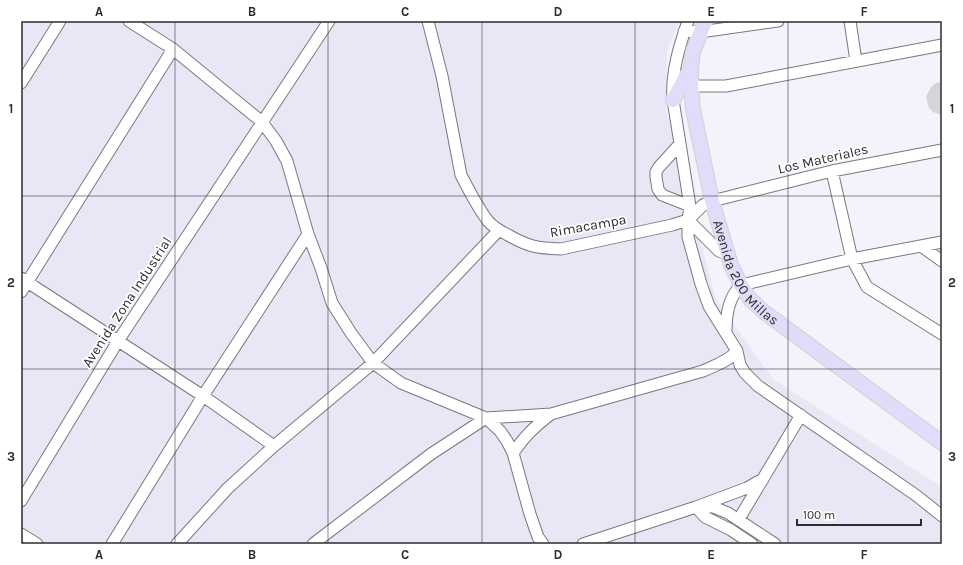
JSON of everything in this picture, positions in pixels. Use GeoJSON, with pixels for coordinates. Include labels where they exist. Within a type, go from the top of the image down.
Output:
{"type":"FeatureCollection","features":[{"type":"Feature","properties":{"kind":"main road","name":"Avenida 200 Millas"},"geometry":{"type":"LineString","coordinates":[[703,27],[693,52],[691,68],[693,109],[712,201],[727,254],[741,285],[750,299],[764,312],[942,442]]}},
{"type":"Feature","properties":{"kind":"main road"},"geometry":{"type":"LineString","coordinates":[[673,100],[691,68]]}},
{"type":"Feature","properties":{"kind":"street"},"geometry":{"type":"LineString","coordinates":[[21,83],[60,21]]}},
{"type":"Feature","properties":{"kind":"street"},"geometry":{"type":"LineString","coordinates":[[129,21],[173,49],[262,122],[276,141],[287,160],[308,234],[332,303],[351,333],[373,363],[402,383],[486,418],[500,431],[513,453],[530,514],[538,537],[543,544]]}},
{"type":"Feature","properties":{"kind":"street","name":"Avenida Zona Industrial"},"geometry":{"type":"LineString","coordinates":[[21,501],[118,340],[328,21]]}},
{"type":"Feature","properties":{"kind":"street","name":"Rimacampa"},"geometry":{"type":"LineString","coordinates":[[428,21],[442,76],[461,175],[479,208],[488,221],[498,230],[525,245],[542,249],[561,249],[672,225],[688,220],[703,205],[712,201]]}},
{"type":"Feature","properties":{"kind":"street"},"geometry":{"type":"LineString","coordinates":[[778,21],[703,27],[686,26],[677,52],[672,84],[673,100],[690,206],[688,237],[701,284],[709,306],[737,351],[740,365],[745,373],[758,386],[917,496],[942,516]]}},
{"type":"Feature","properties":{"kind":"street"},"geometry":{"type":"LineString","coordinates":[[850,21],[856,61]]}},
{"type":"Feature","properties":{"kind":"street"},"geometry":{"type":"LineString","coordinates":[[691,86],[726,86],[942,45]]}},
{"type":"Feature","properties":{"kind":"street"},"geometry":{"type":"LineString","coordinates":[[21,292],[24,280],[173,49]]}},
{"type":"Feature","properties":{"kind":"street"},"geometry":{"type":"LineString","coordinates":[[680,144],[659,167],[656,172],[656,177],[658,189],[662,195],[690,206]]}},
{"type":"Feature","properties":{"kind":"street","name":"Los Materiales"},"geometry":{"type":"LineString","coordinates":[[712,201],[832,171],[942,150]]}},
{"type":"Feature","properties":{"kind":"street"},"geometry":{"type":"LineString","coordinates":[[832,171],[852,259],[867,287],[942,334]]}},
{"type":"Feature","properties":{"kind":"street"},"geometry":{"type":"LineString","coordinates":[[688,220],[719,251],[727,254]]}},
{"type":"Feature","properties":{"kind":"street"},"geometry":{"type":"LineString","coordinates":[[177,544],[188,539],[228,488],[274,446],[373,363],[498,230]]}},
{"type":"Feature","properties":{"kind":"street"},"geometry":{"type":"LineString","coordinates":[[112,544],[203,396],[308,234]]}},
{"type":"Feature","properties":{"kind":"street"},"geometry":{"type":"LineString","coordinates":[[726,334],[728,310],[735,291],[741,285],[852,259],[942,242]]}},
{"type":"Feature","properties":{"kind":"street"},"geometry":{"type":"LineString","coordinates":[[921,246],[942,261]]}},
{"type":"Feature","properties":{"kind":"street"},"geometry":{"type":"LineString","coordinates":[[24,280],[203,396],[274,446]]}},
{"type":"Feature","properties":{"kind":"street"},"geometry":{"type":"LineString","coordinates":[[313,544],[431,454],[486,418],[551,414],[703,371],[730,357],[737,351]]}},
{"type":"Feature","properties":{"kind":"street"},"geometry":{"type":"LineString","coordinates":[[513,453],[524,437],[535,426],[551,414]]}},
{"type":"Feature","properties":{"kind":"street"},"geometry":{"type":"LineString","coordinates":[[739,520],[801,415]]}},
{"type":"Feature","properties":{"kind":"street"},"geometry":{"type":"LineString","coordinates":[[584,544],[696,507],[747,488],[763,479]]}},
{"type":"Feature","properties":{"kind":"street"},"geometry":{"type":"LineString","coordinates":[[696,507],[713,507],[739,520],[775,544]]}},
{"type":"Feature","properties":{"kind":"street"},"geometry":{"type":"LineString","coordinates":[[696,507],[705,517],[731,530],[752,544]]}},
{"type":"Feature","properties":{"kind":"street"},"geometry":{"type":"LineString","coordinates":[[21,534],[37,544]]}},
{"type":"Feature","properties":{"kind":"shaded area"},"geometry":{"type":"Polygon","coordinates":[[[21,21],[679,21],[667,51],[666,108],[716,300],[774,380],[942,487],[942,544],[21,544],[21,21]]]}},
{"type":"Feature","properties":{"kind":"building"},"geometry":{"type":"Polygon","coordinates":[[[942,82],[942,115],[933,112],[929,108],[926,97],[931,87],[936,83],[942,82]]]}}]}
